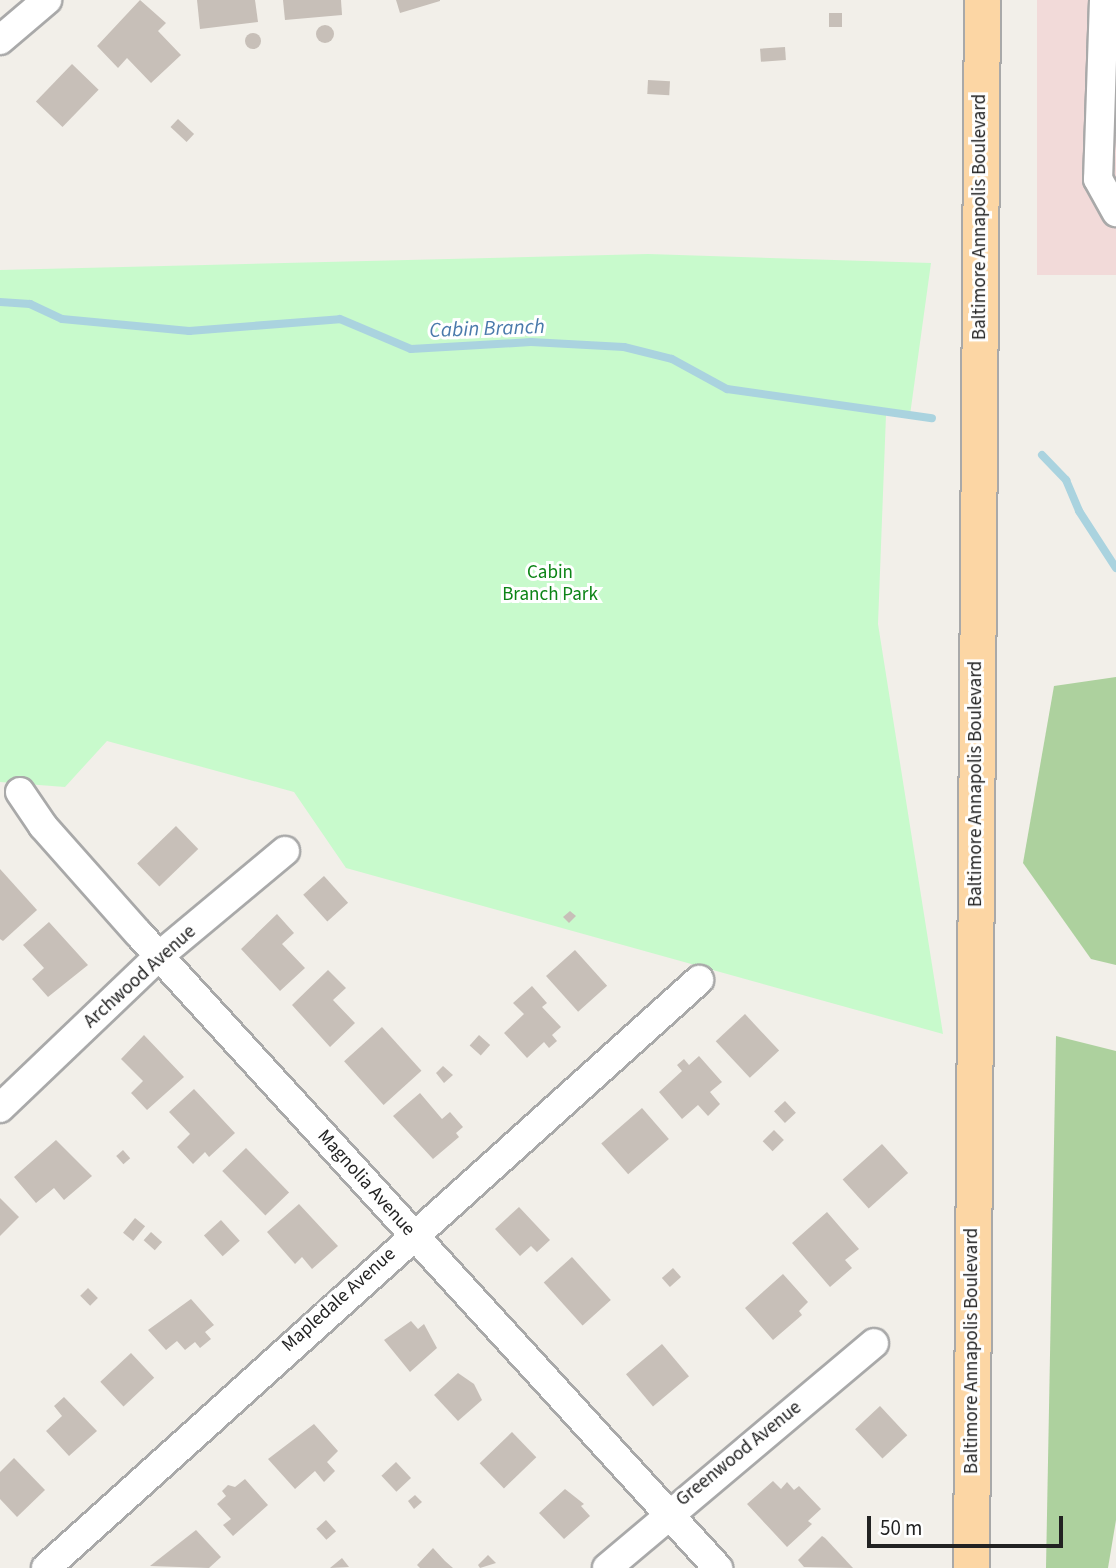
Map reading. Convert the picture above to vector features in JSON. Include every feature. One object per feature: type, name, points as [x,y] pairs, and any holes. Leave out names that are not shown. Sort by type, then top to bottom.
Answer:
[{"type":"main road","name":"Baltimore Annapolis Boulevard","points":[[971,1568],[982,0]]},
{"type":"street","points":[[0,40],[47,0]]},
{"type":"street","points":[[1104,0],[1098,179],[1116,212]]},
{"type":"street","name":"Magnolia Avenue","points":[[20,792],[43,826],[159,956],[718,1568]]},
{"type":"street","name":"Archwood Avenue","points":[[0,1108],[159,956],[285,851]]},
{"type":"street","name":"Mapledale Avenue","points":[[46,1568],[412,1234],[699,980]]},
{"type":"street","name":"Greenwood Avenue","points":[[607,1568],[667,1513],[874,1343]]},
{"type":"shaded area","points":[[1037,0],[1116,0],[1116,275],[1037,275]]},
{"type":"green space","name":"Cabin Branch Park","points":[[648,254],[931,263],[910,415],[886,415],[878,624],[943,1034],[346,868],[294,792],[107,741],[65,787],[0,782],[0,270]]},
{"type":"green space","points":[[1116,677],[1116,965],[1091,959],[1023,863],[1054,686]]},
{"type":"green space","points":[[1056,1036],[1116,1051],[1116,1520],[1108,1568],[1046,1568]]},
{"type":"building","points":[[140,0],[166,23],[158,31],[181,55],[151,83],[127,58],[118,68],[97,46]]},
{"type":"building","points":[[197,0],[255,0],[258,22],[200,29]]},
{"type":"building","points":[[283,0],[341,0],[342,15],[285,20]]},
{"type":"building","points":[[396,0],[440,0],[440,1],[400,13]]},
{"type":"building","points":[[829,13],[842,13],[842,27],[829,27]]},
{"type":"building","points":[[321,25],[329,25],[334,34],[332,41],[321,43],[316,38],[316,30]]},
{"type":"building","points":[[253,33],[261,41],[253,49],[245,41]]},
{"type":"building","points":[[785,47],[786,60],[761,62],[760,49]]},
{"type":"building","points":[[72,64],[99,90],[62,127],[36,101]]},
{"type":"building","points":[[648,80],[670,81],[669,95],[647,94]]},
{"type":"building","points":[[178,119],[194,134],[187,142],[170,127]]},
{"type":"building","points":[[176,826],[198,849],[159,887],[137,864]]},
{"type":"building","points":[[0,869],[37,910],[3,941],[0,939]]},
{"type":"building","points":[[324,876],[348,903],[327,921],[303,895]]},
{"type":"building","points":[[570,911],[576,916],[569,923],[563,917]]},
{"type":"building","points":[[277,914],[294,933],[282,944],[305,968],[280,991],[241,949]]},
{"type":"building","points":[[49,922],[88,965],[48,997],[32,979],[44,968],[23,945]]},
{"type":"building","points":[[575,950],[607,986],[578,1012],[546,976]]},
{"type":"building","points":[[328,970],[346,988],[333,1000],[355,1023],[330,1047],[292,1005]]},
{"type":"building","points":[[532,986],[547,1003],[542,1007],[561,1027],[552,1035],[557,1041],[549,1048],[544,1042],[527,1058],[504,1033],[524,1014],[513,1003]]},
{"type":"building","points":[[745,1014],[779,1051],[750,1078],[716,1041]]},
{"type":"building","points":[[382,1027],[421,1071],[384,1105],[344,1061]]},
{"type":"building","points":[[144,1035],[184,1077],[147,1110],[131,1093],[143,1081],[121,1059]]},
{"type":"building","points":[[479,1035],[490,1045],[481,1055],[470,1045]]},
{"type":"building","points":[[699,1056],[722,1082],[710,1092],[720,1104],[708,1116],[698,1105],[682,1119],[659,1092],[682,1071],[677,1065],[684,1059],[689,1065]]},
{"type":"building","points":[[443,1066],[453,1075],[444,1083],[436,1073]]},
{"type":"building","points":[[194,1089],[235,1133],[209,1157],[205,1152],[193,1164],[177,1147],[190,1134],[169,1112]]},
{"type":"building","points":[[420,1093],[442,1119],[450,1112],[463,1127],[456,1133],[459,1137],[433,1159],[393,1116]]},
{"type":"building","points":[[785,1101],[796,1113],[785,1123],[774,1111]]},
{"type":"building","points":[[642,1108],[669,1139],[628,1174],[601,1143]]},
{"type":"building","points":[[774,1130],[784,1140],[773,1151],[763,1141]]},
{"type":"building","points":[[56,1140],[92,1176],[64,1200],[54,1188],[36,1203],[14,1177]]},
{"type":"building","points":[[882,1144],[908,1173],[869,1208],[843,1179]]},
{"type":"building","points":[[246,1148],[289,1193],[265,1216],[222,1171]]},
{"type":"building","points":[[123,1150],[130,1158],[123,1164],[116,1156]]},
{"type":"building","points":[[0,1198],[19,1217],[0,1236]]},
{"type":"building","points":[[299,1204],[338,1246],[312,1269],[302,1257],[295,1264],[267,1232]]},
{"type":"building","points":[[519,1207],[550,1240],[537,1252],[531,1246],[520,1256],[495,1229]]},
{"type":"building","points":[[827,1212],[859,1249],[845,1260],[852,1268],[830,1287],[792,1243]]},
{"type":"building","points":[[135,1218],[145,1226],[133,1241],[123,1233]]},
{"type":"building","points":[[221,1220],[240,1241],[223,1256],[204,1235]]},
{"type":"building","points":[[151,1232],[162,1242],[155,1250],[144,1240]]},
{"type":"building","points":[[572,1257],[611,1300],[583,1326],[544,1282]]},
{"type":"building","points":[[673,1268],[681,1277],[670,1287],[662,1278]]},
{"type":"building","points":[[783,1274],[808,1302],[799,1311],[802,1315],[773,1340],[745,1308]]},
{"type":"building","points":[[88,1288],[98,1298],[90,1306],[80,1296]]},
{"type":"building","points":[[191,1299],[214,1325],[205,1332],[211,1339],[200,1348],[195,1342],[185,1350],[177,1341],[166,1350],[148,1330]]},
{"type":"building","points":[[411,1321],[418,1329],[424,1324],[437,1348],[410,1372],[384,1340]]},
{"type":"building","points":[[662,1344],[689,1376],[653,1406],[626,1374]]},
{"type":"building","points":[[131,1353],[154,1378],[123,1407],[100,1382]]},
{"type":"building","points":[[458,1373],[474,1384],[482,1400],[458,1421],[434,1395]]},
{"type":"building","points":[[64,1397],[97,1431],[69,1456],[46,1431],[62,1416],[54,1406]]},
{"type":"building","points":[[880,1406],[907,1435],[882,1458],[855,1429]]},
{"type":"building","points":[[314,1424],[338,1451],[327,1462],[335,1471],[324,1482],[315,1471],[295,1489],[268,1459]]},
{"type":"building","points":[[512,1432],[536,1457],[504,1488],[480,1463]]},
{"type":"building","points":[[14,1458],[45,1490],[17,1517],[0,1499],[0,1472]]},
{"type":"building","points":[[396,1462],[411,1478],[396,1492],[381,1476]]},
{"type":"building","points":[[245,1479],[268,1505],[233,1536],[223,1525],[231,1519],[217,1504],[226,1496],[222,1491],[228,1485],[235,1487]]},
{"type":"building","points":[[773,1481],[781,1489],[787,1482],[794,1490],[799,1486],[821,1509],[808,1521],[812,1524],[787,1547],[747,1504]]},
{"type":"building","points":[[565,1489],[584,1504],[581,1506],[590,1516],[564,1539],[539,1513]]},
{"type":"building","points":[[415,1495],[422,1502],[414,1509],[408,1501]]},
{"type":"building","points":[[326,1520],[336,1531],[326,1540],[316,1529]]},
{"type":"building","points":[[196,1530],[221,1557],[209,1568],[150,1566]]},
{"type":"building","points":[[822,1536],[853,1568],[804,1567],[798,1560]]},
{"type":"building","points":[[433,1548],[453,1568],[420,1568],[417,1565]]},
{"type":"building","points":[[488,1555],[496,1563],[480,1568],[478,1565]]},
{"type":"building","points":[[342,1558],[349,1567],[330,1568]]},
{"type":"waterway","name":"Cabin Branch","points":[[0,302],[30,304],[62,319],[189,331],[340,319],[411,349],[531,342],[624,347],[672,359],[727,389],[932,418]]},
{"type":"waterway","name":"Cabin Branch","points":[[1042,455],[1066,480],[1079,511],[1116,568]]}]
